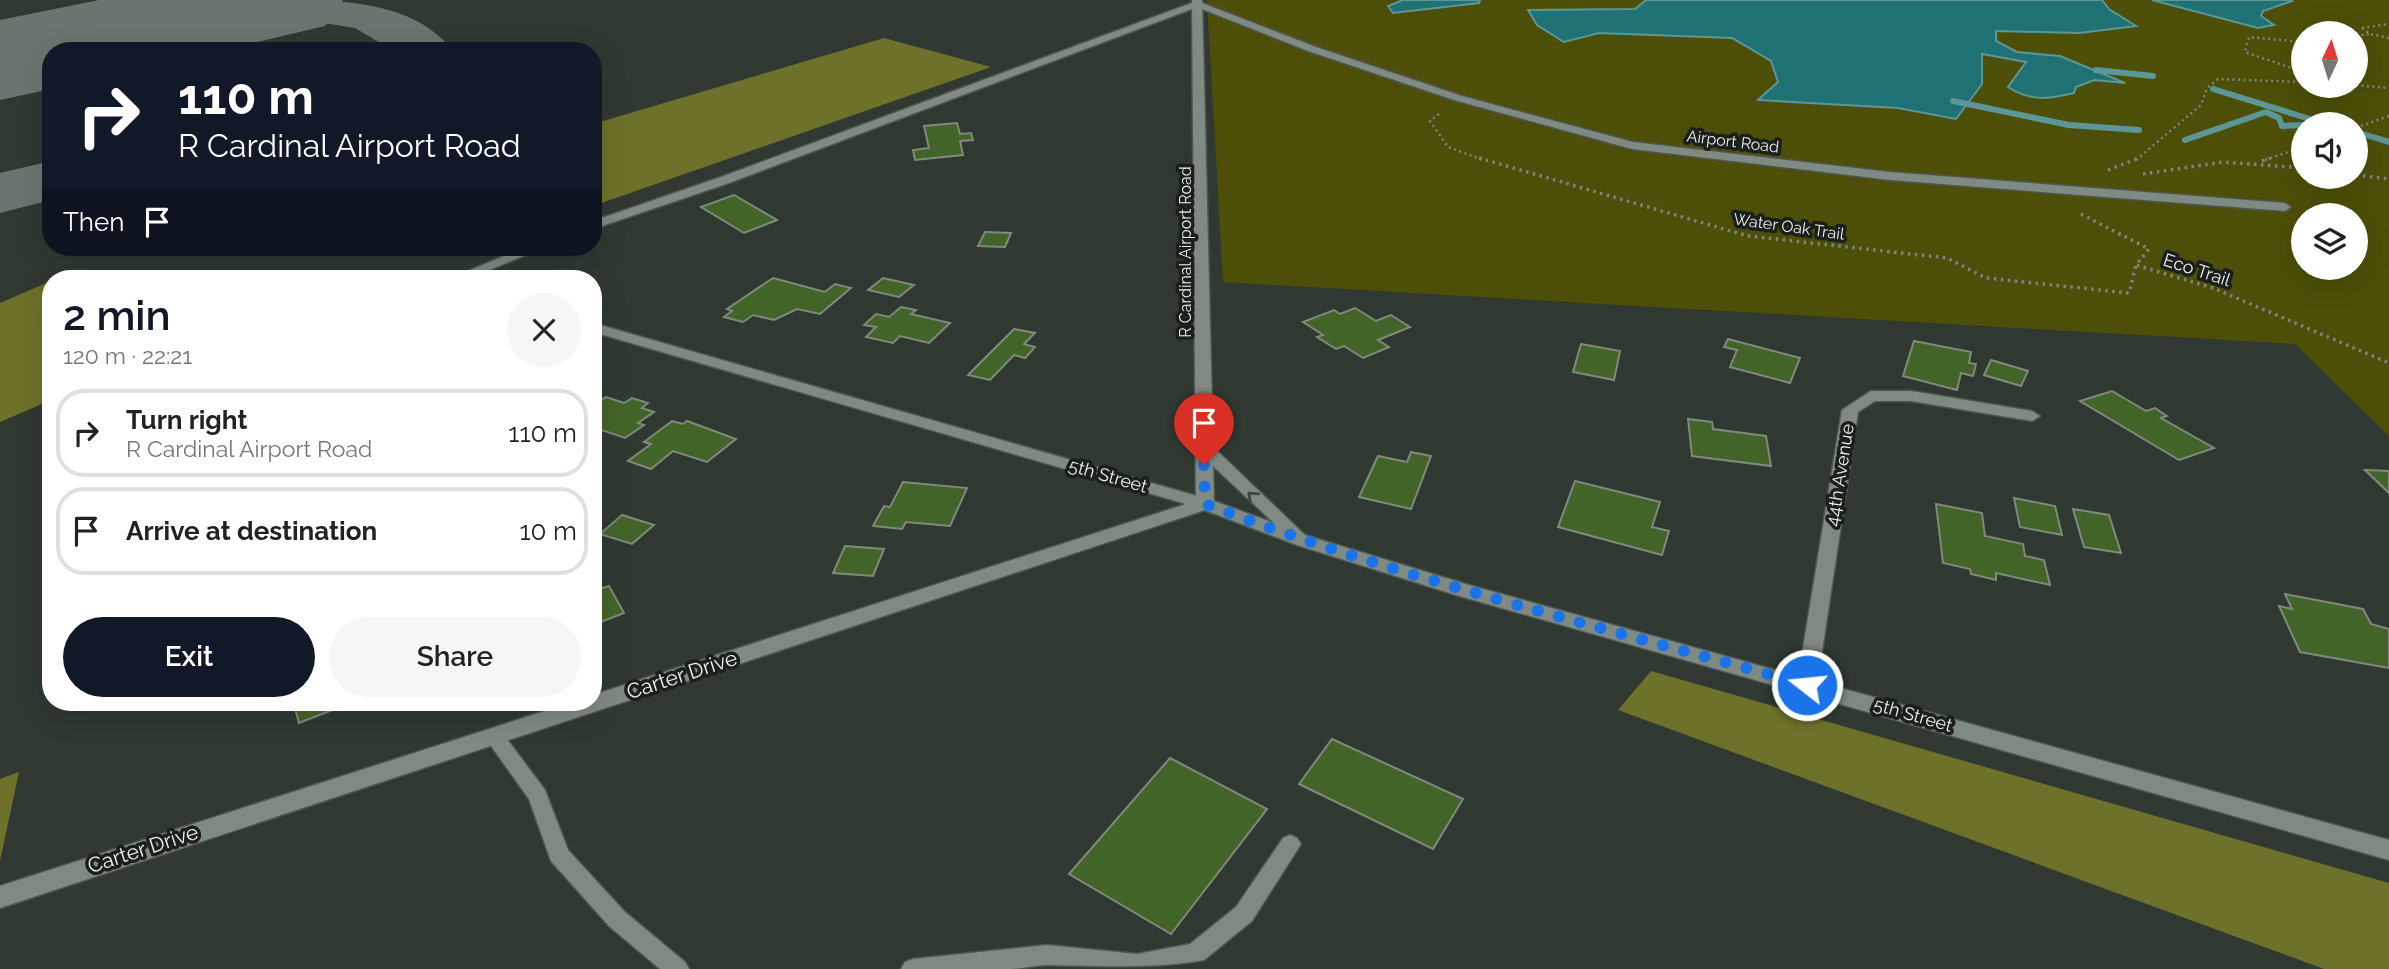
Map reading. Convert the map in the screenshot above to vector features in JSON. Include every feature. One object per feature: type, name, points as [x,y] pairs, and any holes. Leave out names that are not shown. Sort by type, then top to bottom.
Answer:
[{"type":"street","name":"Airport Road","points":[[1197,2],[1312,50],[1458,98],[1632,145],[1890,176],[2285,207]]},
{"type":"street","points":[[602,222],[725,180],[1197,2]]},
{"type":"street","name":"R Cardinal Airport Road","points":[[1197,2],[1205,504]]},
{"type":"street","points":[[479,270],[515,256]]},
{"type":"street","name":"5th Street","points":[[602,330],[1205,504],[1304,541],[1463,590],[2389,850]]},
{"type":"street","name":"44th Avenue","points":[[1807,685],[1850,410],[1871,396],[1911,396],[2032,416]]},
{"type":"street","points":[[1204,449],[1304,541]]},
{"type":"street","name":"Carter Drive","points":[[602,701],[1205,504]]},
{"type":"street","name":"Carter Drive","points":[[0,897],[571,711]]},
{"type":"lane","points":[[494,736],[538,796],[559,855],[617,919],[677,969]]},
{"type":"lane","points":[[914,969],[1047,955],[1137,964],[1196,953],[1244,914],[1290,844]]},
{"type":"path","points":[[2389,24],[2362,28],[2370,34],[2389,38]]},
{"type":"path","points":[[2291,41],[2249,37],[2245,52],[2291,65]]},
{"type":"path","points":[[2143,156],[2201,105],[2207,88],[2218,79],[2291,82]]},
{"type":"path","points":[[2368,86],[2389,88]]},
{"type":"path","name":"Water Oak Trail","points":[[1458,98],[1430,121],[1448,147],[1502,167],[1748,236],[1947,258],[1986,278],[2129,293],[2136,265]]},
{"type":"path","points":[[2368,124],[2389,116]]},
{"type":"path","points":[[2291,151],[2262,161],[2291,166]]},
{"type":"path","points":[[2368,176],[2389,179]]},
{"type":"path","name":"Eco Trail","points":[[2031,187],[2148,249],[2136,265],[2213,288],[2389,363]]},
{"type":"shaded area","points":[[1207,0],[2389,0],[2389,436],[2295,344],[1223,282]]},
{"type":"shaded area","points":[[884,38],[991,67],[602,203],[602,121]]},
{"type":"shaded area","points":[[42,285],[42,404],[0,422],[0,303]]},
{"type":"shaded area","points":[[1651,671],[2389,883],[2389,969],[2324,969],[1618,710]]},
{"type":"shaded area","points":[[19,772],[0,861],[0,779]]},
{"type":"water","points":[[1403,0],[1480,0],[1479,3],[1393,13],[1388,6]]},
{"type":"water","points":[[1646,0],[2102,0],[2109,9],[2136,26],[2079,33],[1996,31],[1996,41],[2017,52],[2060,56],[2125,83],[2094,80],[2076,87],[2074,93],[2048,98],[2032,97],[2008,87],[2026,62],[1982,54],[1982,84],[1956,119],[1898,108],[1758,100],[1778,82],[1771,61],[1732,38],[1599,33],[1564,42],[1537,25],[1528,10],[1635,9]]},
{"type":"water","points":[[2152,0],[2292,1],[2263,11],[2261,16],[2274,25],[2258,28]]},
{"type":"building","points":[[957,123],[960,134],[971,133],[973,140],[960,141],[963,155],[915,160],[913,150],[929,148],[924,126]]},
{"type":"building","points":[[734,195],[777,220],[744,233],[701,207]]},
{"type":"building","points":[[985,232],[1011,233],[1005,247],[978,246]]},
{"type":"building","points":[[773,278],[825,292],[835,284],[851,288],[820,314],[797,309],[774,320],[753,315],[743,322],[724,317],[732,311],[727,309]]},
{"type":"building","points":[[883,278],[914,285],[899,297],[868,290]]},
{"type":"building","points":[[901,307],[916,310],[911,314],[950,323],[929,343],[900,336],[893,343],[866,337],[876,327],[864,325],[876,314],[889,317]]},
{"type":"building","points":[[1355,308],[1376,321],[1391,315],[1410,327],[1378,340],[1389,347],[1363,358],[1344,346],[1336,349],[1317,337],[1323,335],[1303,322],[1334,310],[1340,314]]},
{"type":"building","points":[[1014,329],[1035,333],[1024,344],[1035,347],[1025,358],[1014,355],[990,380],[968,375]]},
{"type":"building","points":[[1728,339],[1800,358],[1790,383],[1730,367],[1737,350],[1724,347]]},
{"type":"building","points":[[1914,341],[1971,352],[1969,363],[1976,364],[1973,376],[1961,373],[1957,390],[1903,376]]},
{"type":"building","points":[[1581,344],[1620,351],[1614,380],[1573,372]]},
{"type":"building","points":[[1991,360],[2028,371],[2021,386],[1984,375]]},
{"type":"building","points":[[2112,391],[2146,411],[2155,408],[2167,416],[2161,418],[2214,448],[2179,460],[2080,401]]},
{"type":"building","points":[[606,397],[624,403],[632,398],[648,403],[642,408],[654,412],[638,423],[644,425],[625,438],[602,430],[602,399]]},
{"type":"building","points":[[1688,419],[1712,422],[1713,429],[1766,436],[1771,466],[1692,456]]},
{"type":"building","points":[[672,421],[683,424],[687,421],[736,439],[707,462],[673,451],[651,469],[628,461],[651,444],[644,442]]},
{"type":"building","points":[[1411,452],[1431,456],[1411,509],[1359,497],[1378,456],[1407,462]]},
{"type":"building","points":[[2365,470],[2389,471],[2389,493]]},
{"type":"building","points":[[1575,481],[1660,502],[1652,527],[1669,531],[1662,555],[1558,527]]},
{"type":"building","points":[[903,482],[967,488],[950,526],[906,522],[902,529],[873,526],[884,506],[890,507]]},
{"type":"building","points":[[2014,498],[2055,506],[2062,535],[2020,527]]},
{"type":"building","points":[[1936,504],[1982,513],[1985,536],[2023,544],[2025,556],[2044,560],[2050,585],[1996,573],[1996,580],[1971,574],[1970,569],[1943,563]]},
{"type":"building","points":[[2073,509],[2109,515],[2121,553],[2084,547]]},
{"type":"building","points":[[622,515],[654,525],[632,544],[602,535]]},
{"type":"building","points":[[845,546],[884,549],[873,576],[833,573]]},
{"type":"building","points":[[609,586],[624,613],[602,622],[602,588]]},
{"type":"building","points":[[2285,594],[2363,609],[2371,624],[2389,629],[2389,668],[2300,652],[2279,606],[2292,609]]},
{"type":"building","points":[[296,711],[330,711],[299,723]]},
{"type":"building","points":[[1332,739],[1463,799],[1433,849],[1299,784]]},
{"type":"building","points":[[1170,758],[1267,809],[1171,934],[1069,874]]},
{"type":"waterway","points":[[2096,70],[2153,76]]},
{"type":"waterway","points":[[2213,89],[2291,113]]},
{"type":"waterway","points":[[1953,101],[2069,125],[2139,130]]},
{"type":"waterway","points":[[2185,140],[2266,112],[2279,118],[2282,126],[2291,126]]},
{"type":"waterway","points":[[2368,136],[2389,142]]},
{"type":"taxiway","points":[[133,32],[222,0]]},
{"type":"taxiway","points":[[221,13],[308,8],[352,12],[392,26],[415,42]]},
{"type":"taxiway","points":[[0,193],[42,182]]},
{"type":"runway","points":[[85,42],[282,0]]},
{"type":"runway","points":[[0,60],[42,51]]},
{"type":"route","points":[[1204,465],[1205,504],[1304,541],[1463,590],[1807,685]]}]
